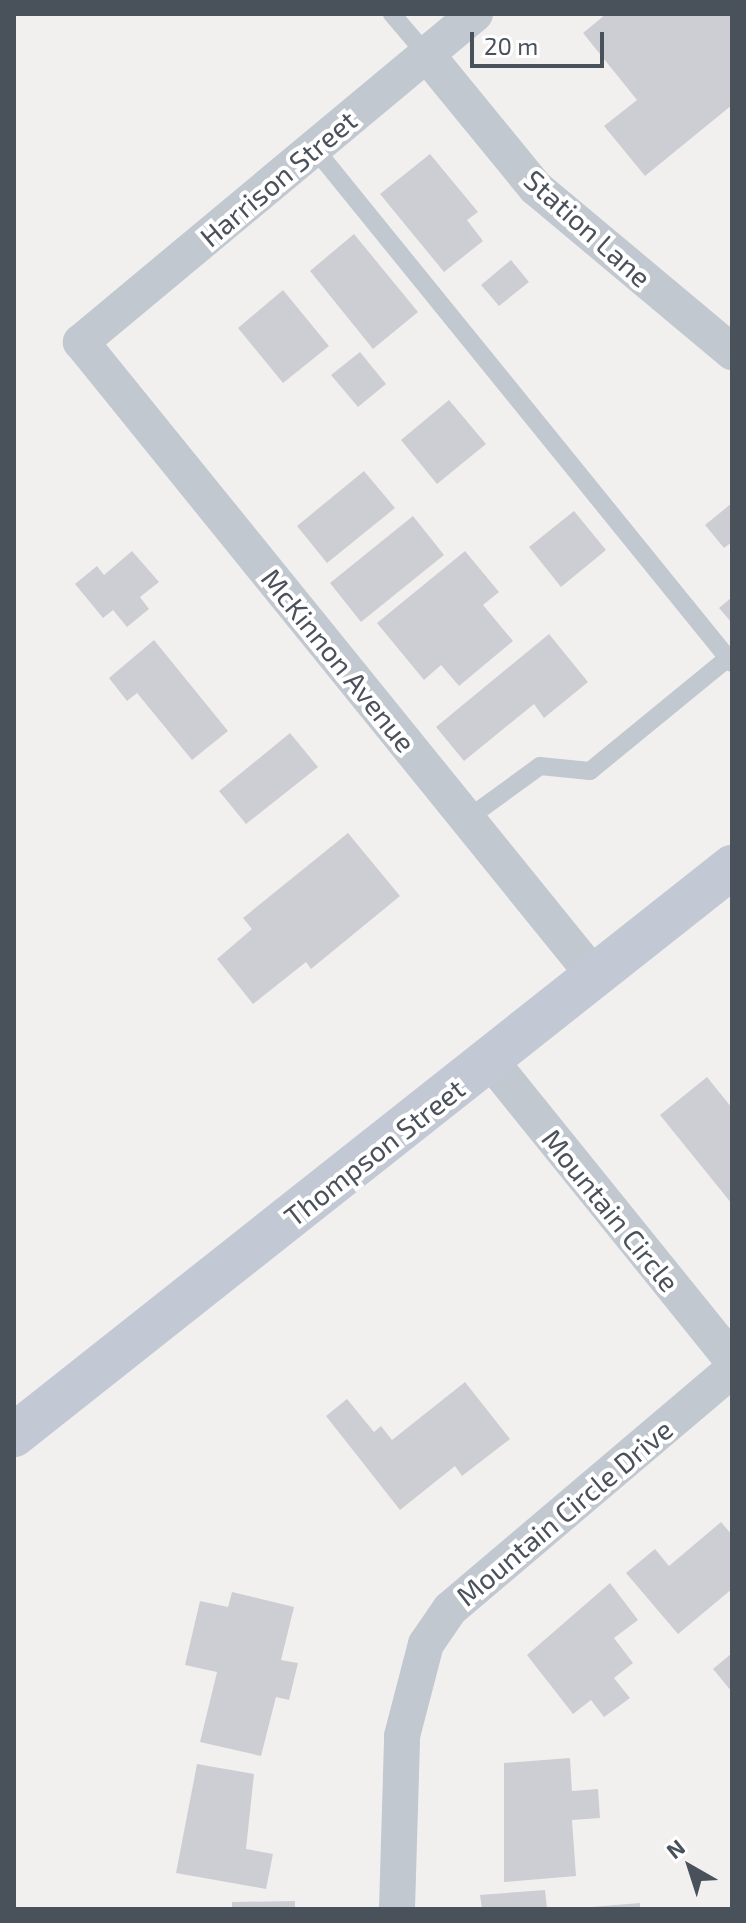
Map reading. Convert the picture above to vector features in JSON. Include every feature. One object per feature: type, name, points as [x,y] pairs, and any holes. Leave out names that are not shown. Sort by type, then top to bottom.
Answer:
[{"type":"street","name":"Harrison Street","points":[[81,342],[475,14]]},
{"type":"street","name":"Station Lane","points":[[427,55],[536,188],[732,352]]},
{"type":"street","name":"McKinnon Avenue","points":[[81,342],[596,978]]},
{"type":"street","name":"Thompson Street","points":[[14,1435],[596,978],[732,867]]},
{"type":"street","name":"Mountain Circle","points":[[490,1060],[732,1360]]},
{"type":"street","name":"Mountain Circle Drive","points":[[397,1909],[402,1736],[426,1644],[450,1609],[732,1370]]},
{"type":"lane","points":[[392,14],[427,55]]},
{"type":"lane","points":[[315,149],[730,660],[590,771],[540,766],[467,819]]},
{"type":"building","points":[[606,14],[732,14],[732,105],[645,176],[604,126],[637,100],[583,33]]},
{"type":"building","points":[[430,154],[478,212],[467,220],[483,241],[444,272],[380,194]]},
{"type":"building","points":[[354,234],[418,312],[373,349],[310,271]]},
{"type":"building","points":[[511,260],[529,282],[499,306],[481,285]]},
{"type":"building","points":[[283,290],[329,346],[283,383],[238,328]]},
{"type":"building","points":[[360,352],[386,384],[358,407],[331,375]]},
{"type":"building","points":[[449,400],[486,444],[437,484],[401,440]]},
{"type":"building","points":[[364,471],[395,508],[327,563],[297,526]]},
{"type":"building","points":[[732,503],[732,542],[724,548],[705,525]]},
{"type":"building","points":[[574,511],[606,550],[561,587],[529,547]]},
{"type":"building","points":[[413,516],[444,555],[361,622],[330,583]]},
{"type":"building","points":[[132,551],[159,582],[140,597],[149,609],[127,627],[113,610],[103,618],[75,584],[97,566],[104,575]]},
{"type":"building","points":[[465,551],[499,592],[483,605],[513,641],[459,686],[441,665],[424,680],[377,623]]},
{"type":"building","points":[[732,597],[732,623],[719,608]]},
{"type":"building","points":[[549,634],[588,682],[544,718],[534,704],[464,761],[436,727]]},
{"type":"building","points":[[154,640],[228,731],[192,760],[137,693],[127,701],[109,678]]},
{"type":"building","points":[[290,733],[318,767],[246,824],[219,791]]},
{"type":"building","points":[[348,833],[400,896],[311,969],[306,962],[253,1004],[217,959],[252,929],[243,918]]},
{"type":"building","points":[[707,1077],[732,1108],[732,1204],[660,1115]]},
{"type":"building","points":[[465,1382],[510,1439],[462,1476],[455,1466],[400,1510],[326,1416],[347,1399],[374,1432],[381,1426],[392,1440]]},
{"type":"building","points":[[721,1522],[732,1535],[732,1589],[678,1634],[626,1573],[655,1549],[669,1566]]},
{"type":"building","points":[[610,1583],[638,1620],[614,1638],[633,1663],[614,1678],[630,1698],[604,1717],[591,1700],[573,1714],[527,1655]]},
{"type":"building","points":[[232,1592],[294,1607],[281,1660],[298,1663],[289,1700],[276,1697],[261,1756],[200,1742],[217,1672],[185,1665],[200,1601],[228,1607]]},
{"type":"building","points":[[732,1653],[732,1692],[713,1669]]},
{"type":"building","points":[[570,1758],[572,1791],[598,1789],[600,1818],[572,1820],[576,1876],[504,1882],[504,1763]]},
{"type":"building","points":[[197,1764],[254,1774],[246,1849],[273,1854],[266,1889],[176,1873]]},
{"type":"building","points":[[545,1890],[547,1909],[482,1909],[480,1895]]},
{"type":"building","points":[[295,1901],[295,1909],[232,1909],[232,1902]]},
{"type":"building","points":[[640,1903],[640,1909],[591,1909],[591,1907]]}]
